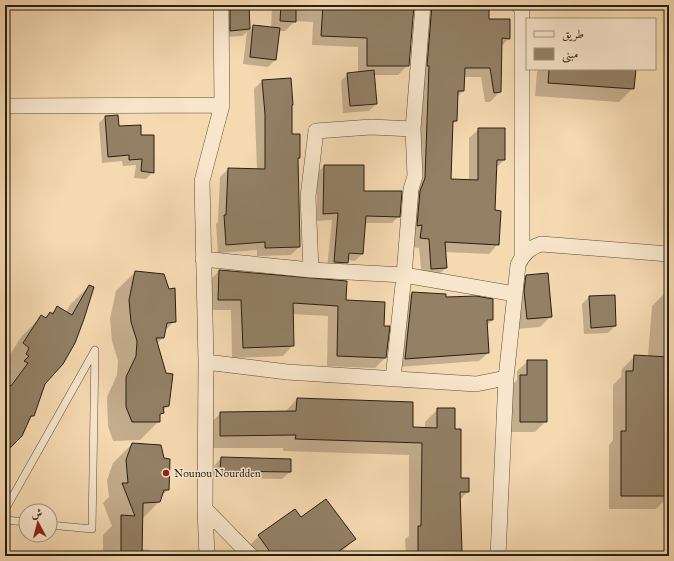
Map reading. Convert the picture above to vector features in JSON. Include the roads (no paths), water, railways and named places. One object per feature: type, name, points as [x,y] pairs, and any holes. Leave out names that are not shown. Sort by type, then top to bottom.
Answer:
[{"type":"street","points":[[207,556],[205,509],[206,362],[202,259],[202,181],[222,105],[221,5]]},
{"type":"street","points":[[393,378],[411,189],[415,176],[413,129],[423,5]]},
{"type":"street","points":[[519,5],[522,10],[522,257]]},
{"type":"street","points":[[5,106],[222,105]]},
{"type":"street","points":[[311,270],[308,197],[316,131],[371,127],[413,129]]},
{"type":"street","points":[[498,556],[506,378],[518,265],[522,257],[533,247],[541,244],[669,254]]},
{"type":"street","points":[[202,259],[311,270],[404,275],[515,294]]},
{"type":"street","points":[[206,362],[287,372],[476,384],[506,378]]},
{"type":"street","points":[[205,509],[251,556]]},
{"type":"lane","points":[[5,510],[95,350],[92,529],[58,526]]},
{"type":"lane","points":[[5,520],[18,521]]},
{"type":"place","name":"Nounou Nourdden","points":[[166,473]]}]
